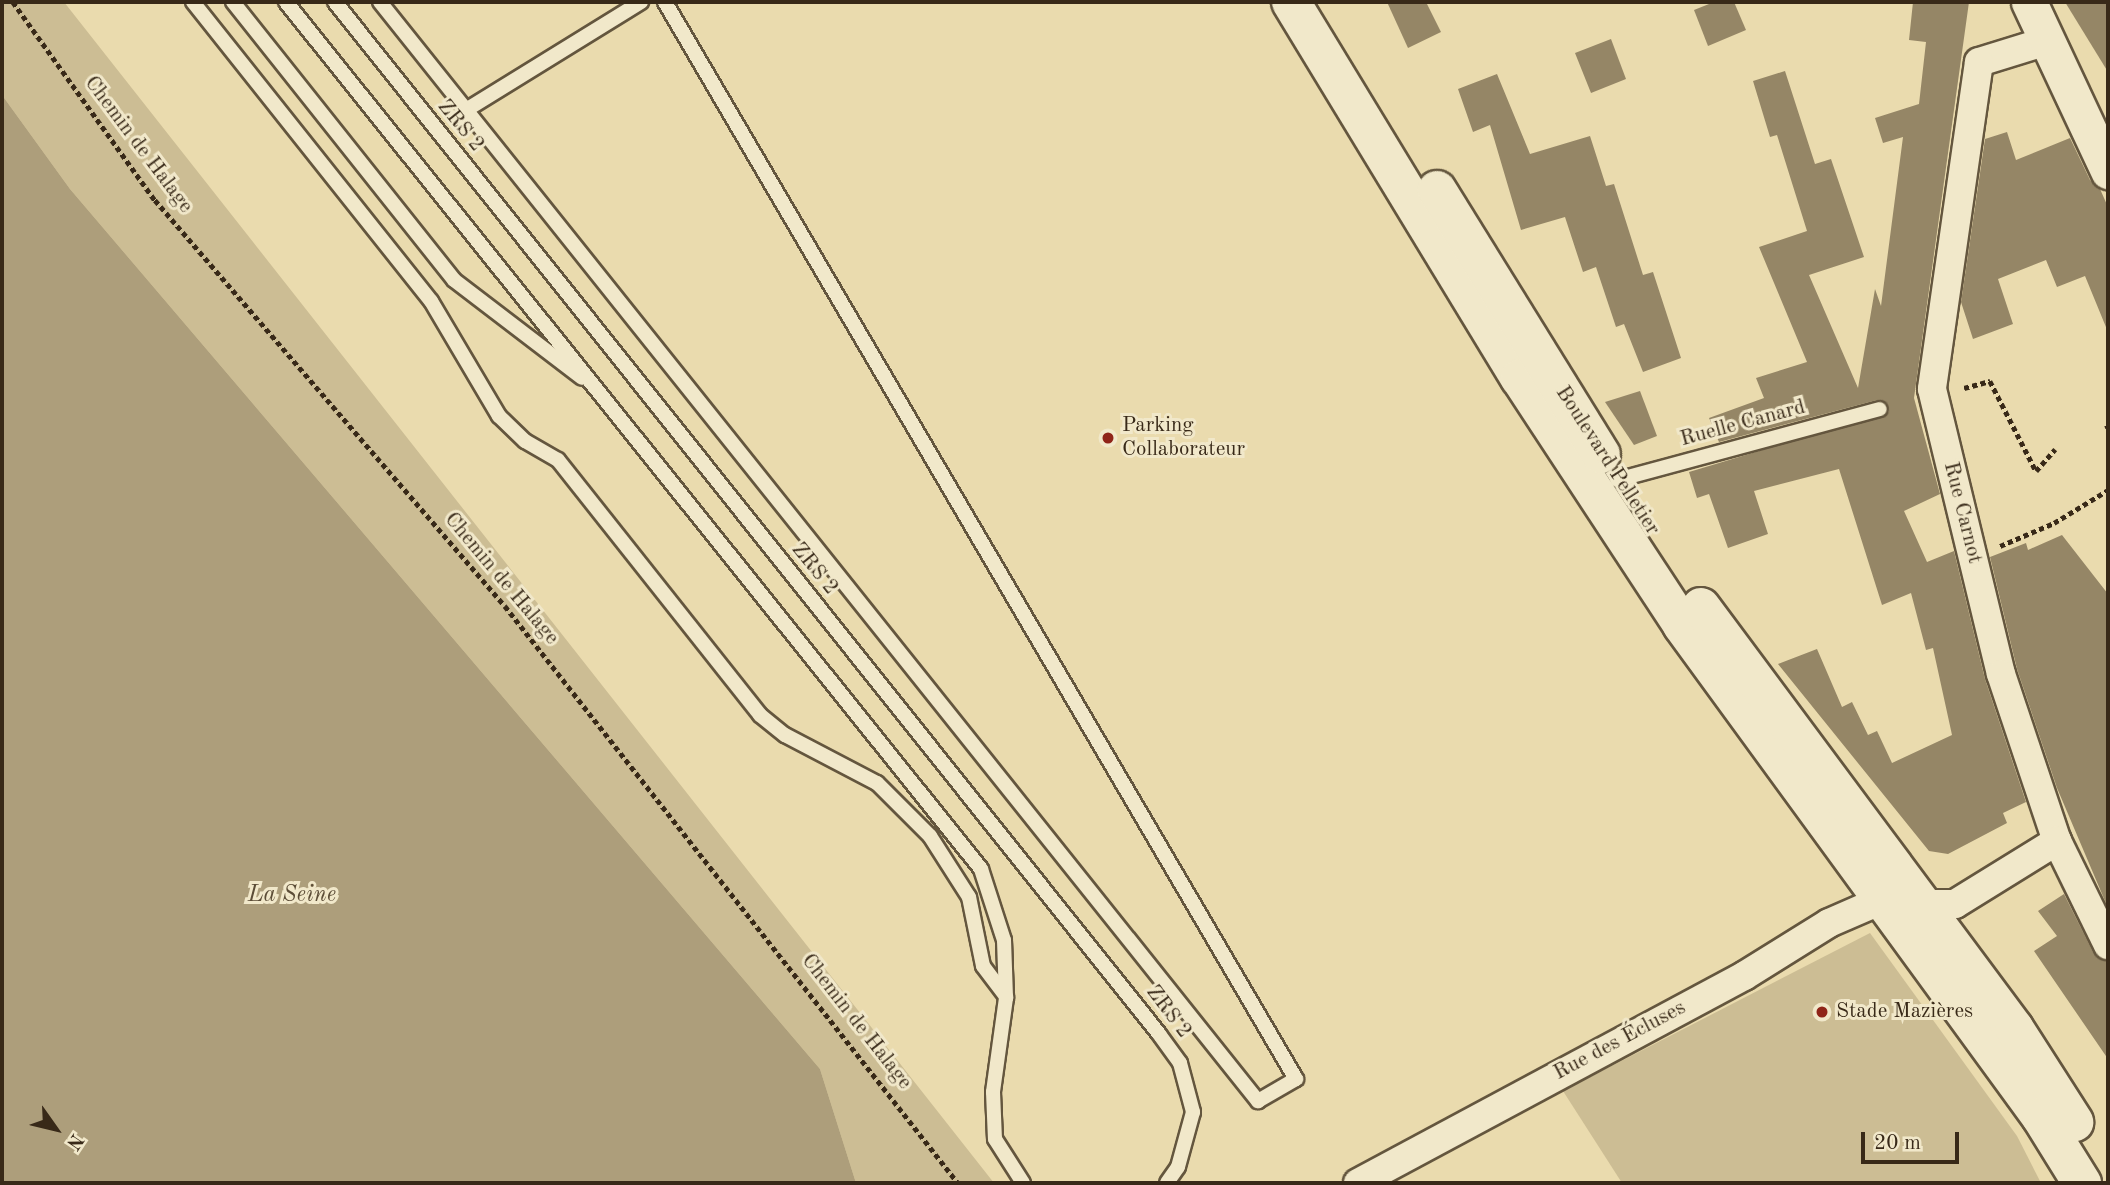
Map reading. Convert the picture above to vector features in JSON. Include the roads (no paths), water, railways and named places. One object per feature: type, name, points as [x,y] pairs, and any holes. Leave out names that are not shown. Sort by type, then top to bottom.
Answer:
[{"type":"main road","name":"Boulevard Pelletier","points":[[1291,2],[1520,378],[1682,625],[1900,902],[2014,1028],[2108,1177]]},
{"type":"main road","name":"Boulevard Pelletier","points":[[1320,2],[1617,480],[1900,902],[2082,1183]]},
{"type":"street","points":[[2029,2],[2108,172]]},
{"type":"street","name":"Rue Carnot","points":[[2047,41],[1979,62],[1932,389],[2001,674],[2057,841],[2108,945]]},
{"type":"street","name":"Rue des Écluses","points":[[1358,1183],[1744,976],[1829,923],[1900,902],[1955,904],[2057,841]]},
{"type":"lane","points":[[193,2],[431,301],[499,416],[525,441],[558,460],[760,715],[785,736],[877,783],[930,836],[969,897],[983,966],[1006,998]]},
{"type":"lane","points":[[233,2],[454,281],[596,388]]},
{"type":"lane","points":[[286,2],[981,869],[1004,940],[1006,998],[993,1091],[995,1139],[1023,1183]]},
{"type":"lane","name":"ZRS 2","points":[[334,2],[1180,1063],[1193,1112],[1178,1167],[1167,1183]]},
{"type":"lane","points":[[380,2],[1258,1101],[1296,1079],[665,2]]},
{"type":"lane","points":[[466,110],[641,2]]},
{"type":"lane","name":"Ruelle Canard","points":[[1617,480],[1880,409]]},
{"type":"water","name":"La Seine","points":[[2,95],[70,189],[820,1069],[856,1183],[2,1183]]},
{"type":"place","name":"Parking Collaborateur","points":[[1108,438]]},
{"type":"place","name":"Stade Mazières","points":[[1822,1012]]}]
